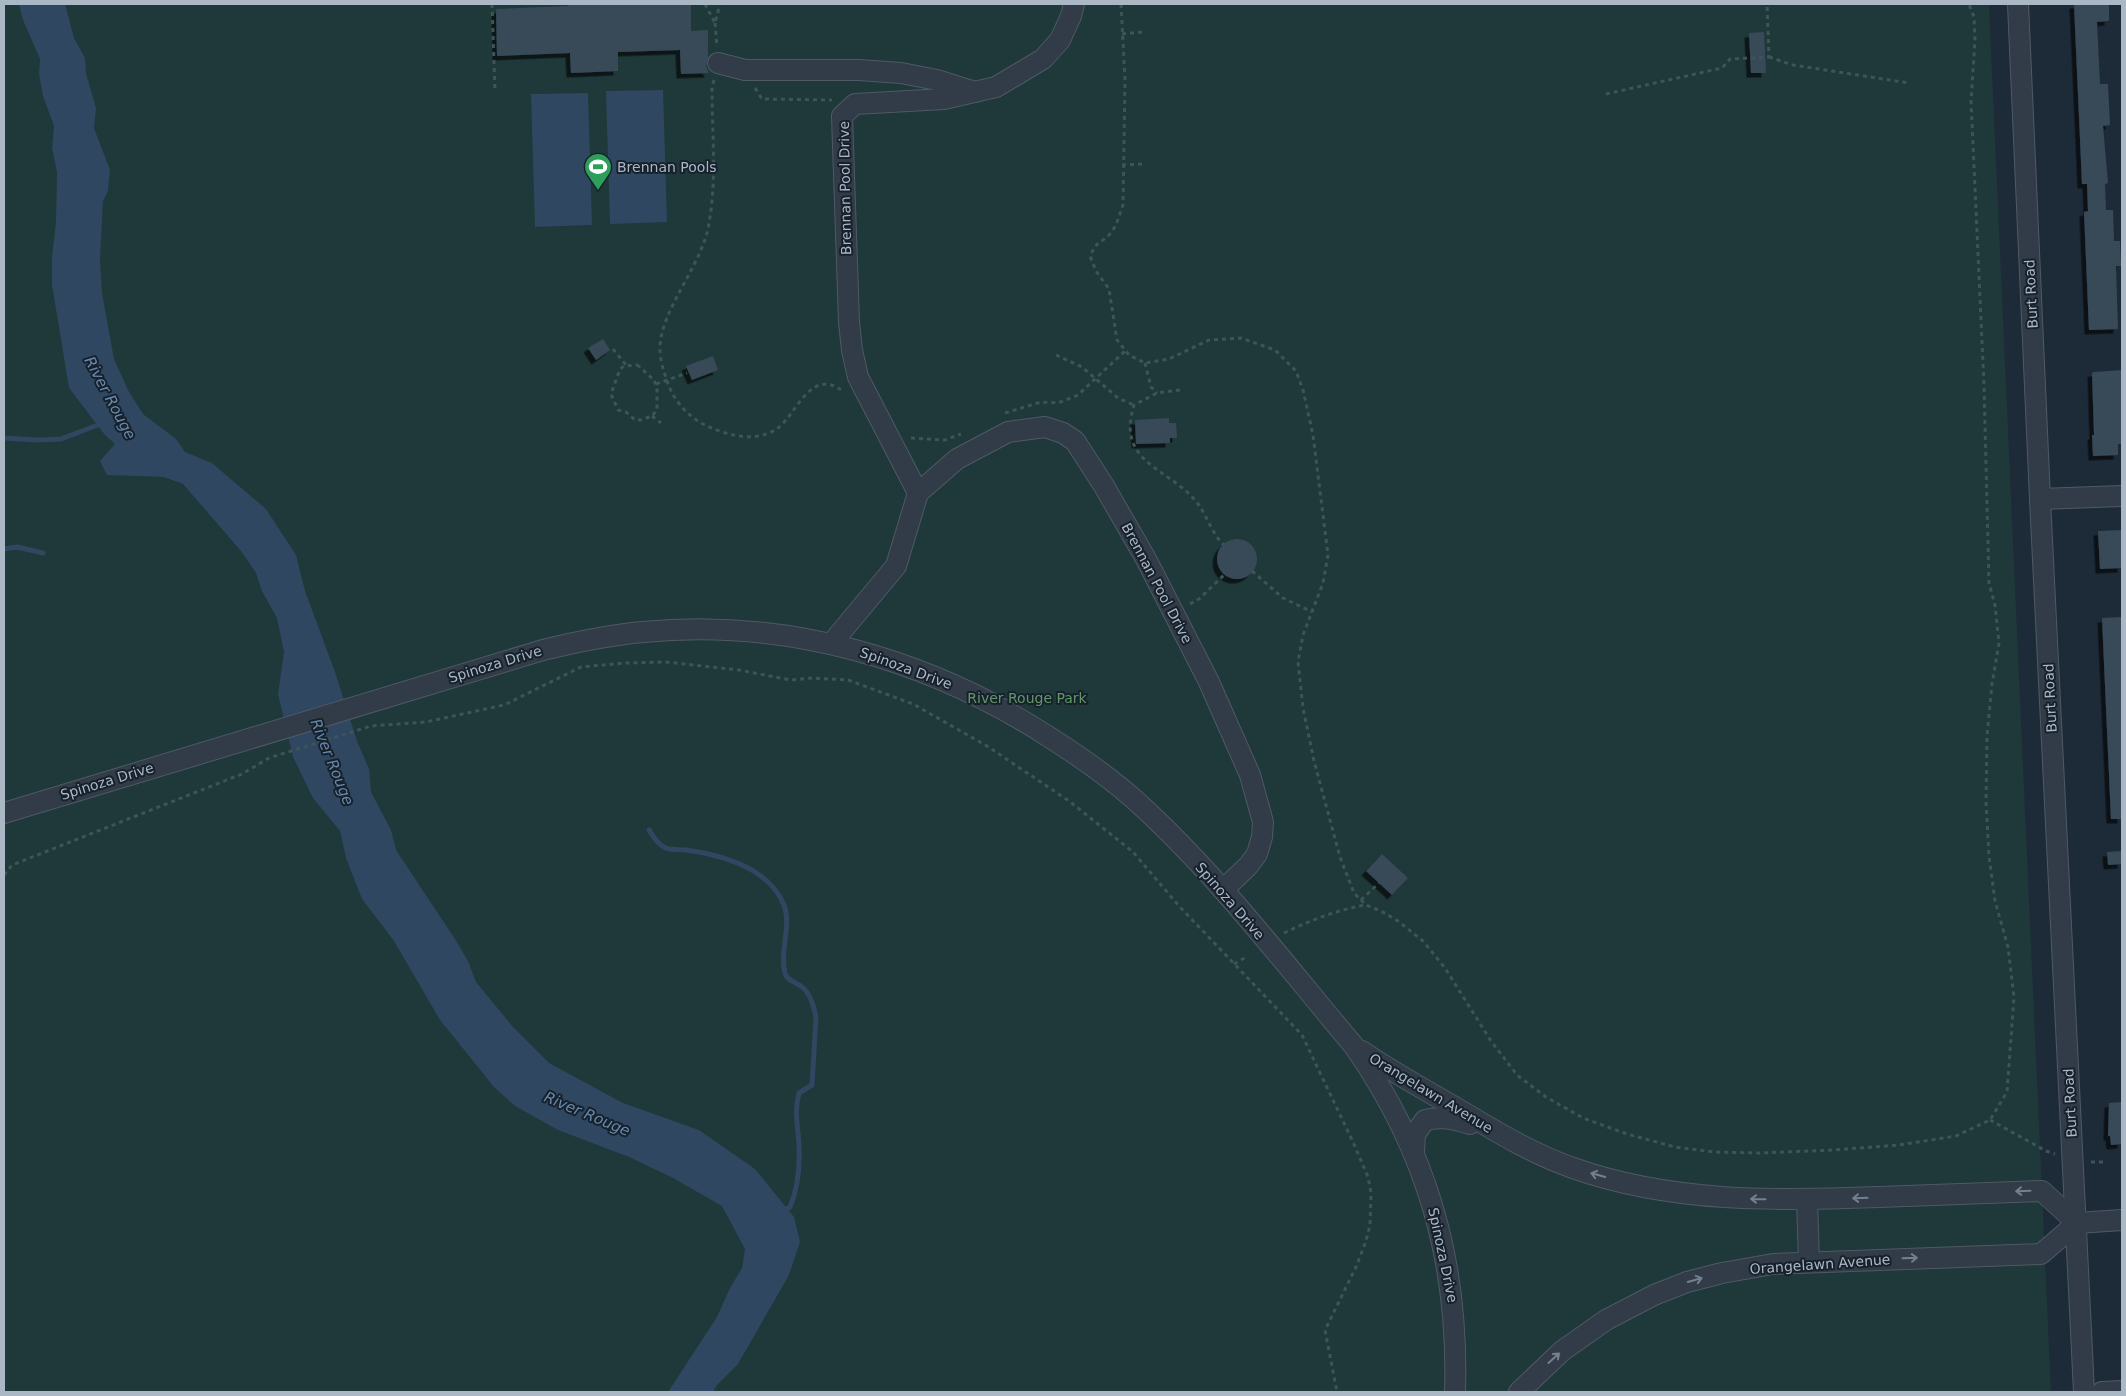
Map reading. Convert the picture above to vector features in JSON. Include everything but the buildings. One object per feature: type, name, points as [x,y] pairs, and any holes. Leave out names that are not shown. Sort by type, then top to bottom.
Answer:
[{"type":"street","name":"Brennan Pool Drive","points":[[1074,4],[1071,16],[1060,40],[1043,59],[996,87],[944,99],[856,104],[842,116],[849,322],[852,350],[858,377],[918,493],[957,459],[1008,432],[1045,427],[1064,433],[1074,441],[1104,486],[1146,559],[1209,682],[1250,775],[1263,822],[1262,837],[1257,854],[1248,866],[1223,890]]},
{"type":"street","name":"Burt Road","points":[[2018,4],[2040,499],[2084,1392]]},
{"type":"street","points":[[718,63],[745,70],[859,70],[901,73],[937,80],[975,92]]},
{"type":"street","points":[[831,644],[896,566],[918,493]]},
{"type":"street","points":[[2040,499],[2122,496]]},
{"type":"street","name":"Spinoza Drive","points":[[4,813],[543,650],[588,640],[644,632],[701,630],[769,634],[831,644],[889,659],[942,679],[1024,721],[1100,771],[1134,800],[1223,890],[1354,1046],[1380,1087],[1414,1153],[1438,1221],[1454,1306],[1455,1392]]},
{"type":"street","name":"Orangelawn Avenue","points":[[1354,1046],[1401,1078],[1509,1140]]},
{"type":"street","name":"Orangelawn Avenue","points":[[1414,1153],[1415,1134],[1425,1120],[1436,1117],[1450,1118],[1509,1140],[1572,1168],[1640,1186],[1708,1196],[1807,1200],[2042,1190],[2077,1222],[2041,1254],[1773,1264],[1722,1272],[1687,1282],[1621,1311],[1583,1335],[1562,1351],[1519,1390]]},
{"type":"street","points":[[1807,1200],[1809,1262]]},
{"type":"street","points":[[2077,1222],[2122,1220]]},
{"type":"street","points":[[1456,1360],[1461,1384],[1468,1392]]},
{"type":"street","points":[[2102,1392],[2122,1391]]},
{"type":"path","points":[[492,4],[495,91]]},
{"type":"path","points":[[705,4],[715,23]]},
{"type":"path","points":[[720,4],[715,23],[718,63],[712,87],[712,200],[709,225],[699,255],[662,332],[660,349],[667,380],[680,406],[696,420],[717,431],[740,436],[759,436],[778,428],[802,397],[815,386],[827,385],[842,390],[849,397]]},
{"type":"path","points":[[1120,4],[1125,79],[1122,205],[1117,223],[1109,235],[1096,243],[1090,256],[1096,271],[1109,289],[1117,340],[1130,355],[1145,363],[1169,359],[1209,340],[1241,338],[1274,350],[1296,371],[1303,390],[1313,435],[1328,555],[1323,584],[1303,635],[1298,662],[1303,708],[1314,761],[1340,857],[1354,893],[1366,905],[1398,921],[1423,941],[1445,968],[1491,1041],[1518,1075],[1546,1096],[1583,1118],[1627,1134],[1675,1147],[1714,1152],[1760,1153],[1899,1145],[1956,1136],[1990,1120],[2007,1092],[2014,997],[2008,947],[1996,901],[1992,874],[1986,802],[1987,736],[1992,684],[1999,643],[1995,605],[1989,583],[1984,384],[1972,101],[1975,40],[1974,17],[1969,4]]},
{"type":"path","points":[[1767,4],[1769,57]]},
{"type":"path","points":[[1122,34],[1142,32]]},
{"type":"path","points":[[1606,94],[1722,68],[1730,59],[1769,57],[1792,65],[1909,83]]},
{"type":"path","points":[[745,70],[762,99],[831,99],[850,109]]},
{"type":"path","points":[[1122,165],[1142,164]]},
{"type":"path","points":[[614,349],[626,365]]},
{"type":"path","points":[[1002,414],[1041,402],[1065,401],[1078,395],[1126,350]]},
{"type":"path","points":[[1056,356],[1082,366],[1118,398],[1134,404],[1157,394],[1180,390]]},
{"type":"path","points":[[1145,363],[1149,381],[1157,394]]},
{"type":"path","points":[[637,364],[643,368],[646,374],[654,379],[656,384],[657,410],[652,416],[641,420],[634,420],[626,412],[618,410],[612,400],[611,392],[617,375],[620,369],[626,365],[637,364]]},
{"type":"path","points":[[656,384],[686,373]]},
{"type":"path","points":[[1134,404],[1132,412],[1132,443],[1136,450],[1162,474],[1194,498],[1205,512],[1216,537],[1224,545]]},
{"type":"path","points":[[652,416],[661,423]]},
{"type":"path","points":[[883,428],[914,439],[945,440],[967,432]]},
{"type":"path","points":[[1252,571],[1283,598],[1312,612]]},
{"type":"path","points":[[1174,613],[1199,600],[1225,574]]},
{"type":"path","points":[[4,875],[12,865],[242,774],[269,758],[370,726],[426,722],[504,705],[581,667],[625,662],[666,662],[739,670],[791,680],[812,678],[848,680],[913,704],[987,746],[1069,801],[1133,852],[1179,906],[1302,1035],[1329,1089],[1368,1177],[1371,1193],[1371,1209],[1366,1241],[1356,1267],[1325,1330],[1337,1392]]},
{"type":"path","points":[[1361,900],[1378,883]]},
{"type":"path","points":[[1281,935],[1304,923],[1342,909],[1366,905]]},
{"type":"path","points":[[1234,964],[1246,957]]},
{"type":"path","points":[[1990,1120],[2046,1151],[2073,1159],[2103,1162]]},
{"type":"green space","name":"River Rouge Park","points":[[4,4],[1989,4],[2051,1392],[4,1392]]},
{"type":"water","name":"River Rouge","points":[[19,4],[65,4],[74,38],[85,58],[86,73],[96,108],[94,128],[110,170],[108,191],[103,201],[100,259],[102,293],[114,359],[128,390],[143,414],[176,439],[185,452],[212,463],[266,509],[296,555],[305,591],[335,672],[357,741],[369,769],[371,792],[391,830],[396,850],[455,939],[468,961],[476,982],[513,1027],[549,1063],[623,1103],[699,1130],[755,1169],[794,1217],[800,1242],[789,1275],[738,1364],[717,1385],[713,1392],[668,1392],[717,1317],[730,1288],[742,1268],[745,1249],[722,1206],[673,1178],[629,1157],[558,1130],[515,1106],[494,1087],[440,1020],[394,941],[362,899],[346,858],[340,831],[313,798],[293,757],[278,694],[284,652],[277,618],[262,591],[256,573],[241,551],[183,484],[164,477],[107,475],[100,461],[115,444],[105,435],[69,388],[52,285],[57,172],[52,148],[54,126],[43,96],[39,74],[40,59],[23,20]]},
{"type":"water","points":[[663,90],[667,222],[610,224],[606,91]]},
{"type":"water","points":[[588,93],[592,225],[535,227],[531,94]]},
{"type":"waterway","points":[[4,438],[61,439],[103,423]]},
{"type":"waterway","points":[[4,549],[17,547],[43,553]]},
{"type":"waterway","points":[[649,830],[657,842],[666,848],[700,852],[729,860],[756,873],[777,892],[784,905],[787,921],[783,956],[785,973],[788,978],[802,987],[807,993],[816,1017],[812,1085],[799,1093],[797,1106],[799,1153],[797,1185],[790,1207],[783,1211]]},
{"type":"place","name":"Brennan Pools","points":[[598,191]]}]
